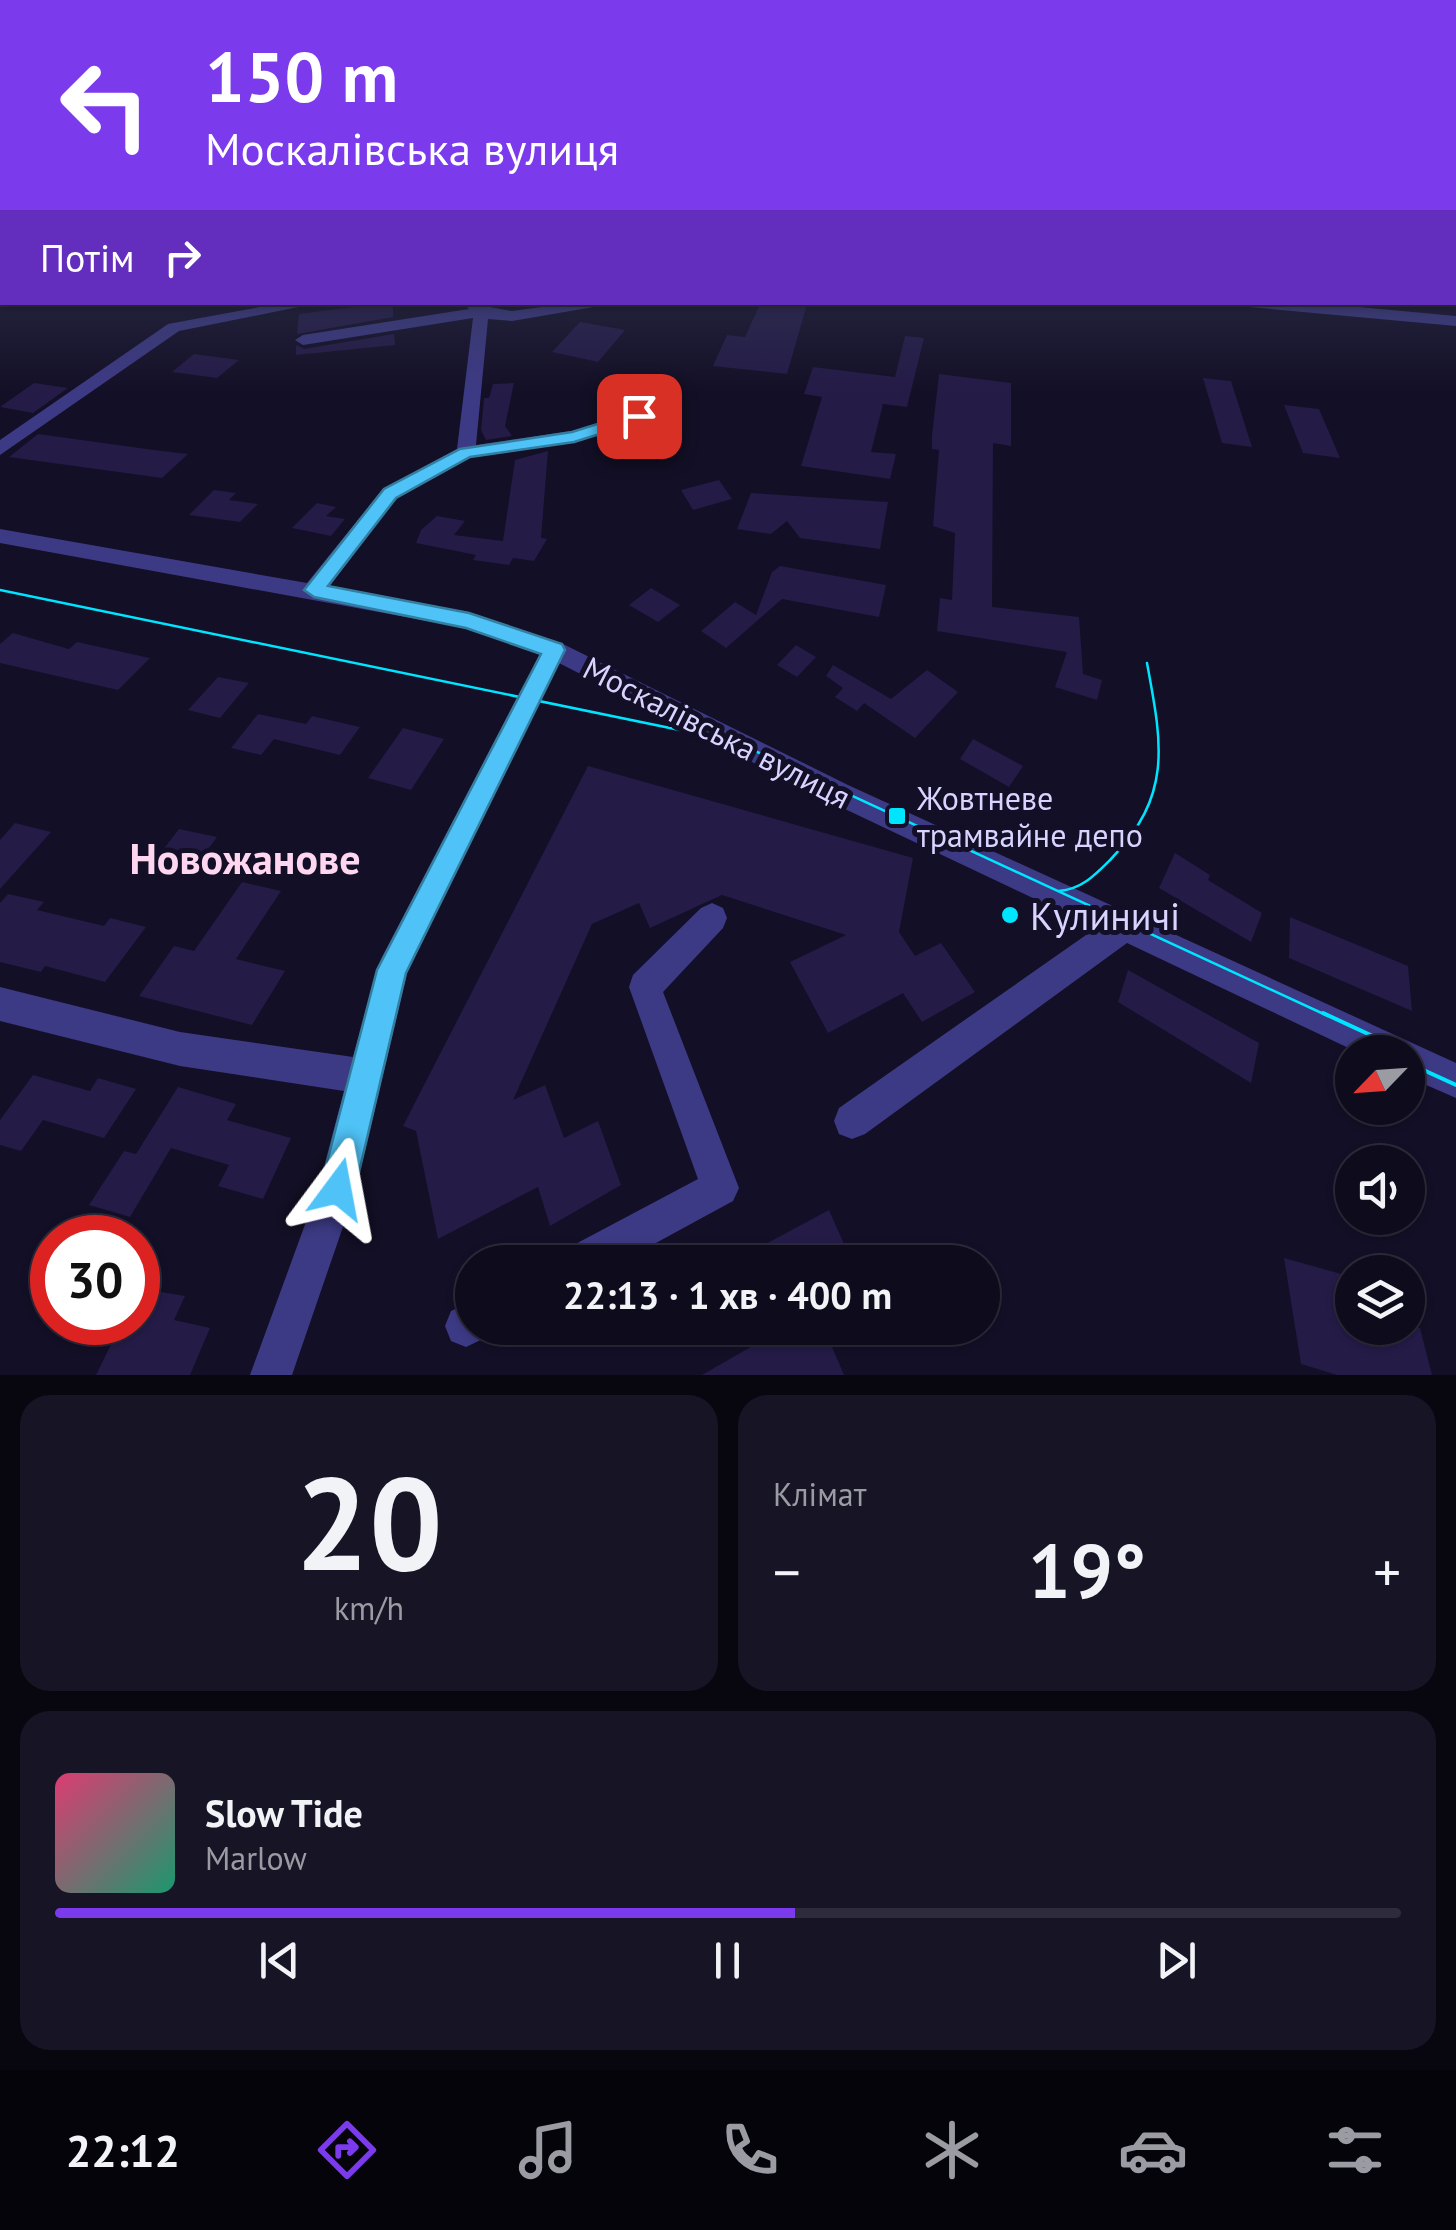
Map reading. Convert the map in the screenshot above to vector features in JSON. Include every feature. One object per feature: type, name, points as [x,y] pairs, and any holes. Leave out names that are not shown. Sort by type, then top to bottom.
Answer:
[{"type":"street","points":[[0,449],[58,412],[158,336],[194,321],[297,305]]},
{"type":"street","points":[[303,340],[477,313],[512,316],[594,305]]},
{"type":"street","points":[[1282,305],[1456,321]]},
{"type":"street","points":[[466,452],[477,313]]},
{"type":"street","points":[[314,590],[390,494],[466,452],[574,436],[665,410]]},
{"type":"street","name":"Москалівська вулиця","points":[[0,536],[469,620],[554,650],[838,793],[1358,1035]]},
{"type":"street","points":[[272,1375],[338,1189],[392,970],[554,650]]},
{"type":"street","points":[[614,1245],[720,1188],[645,987],[712,918]]},
{"type":"street","points":[[852,1120],[1122,930]]},
{"type":"street","points":[[0,1004],[88,1032],[264,1065],[363,1076]]},
{"type":"street","points":[[1425,1067],[1456,1081]]},
{"type":"building","points":[[393,305],[393,317],[297,334],[299,314]]},
{"type":"building","points":[[760,305],[807,305],[787,374],[713,366],[727,335],[745,337]]},
{"type":"building","points":[[580,322],[625,330],[598,362],[552,352]]},
{"type":"building","points":[[394,334],[395,345],[296,355],[296,345],[304,349]]},
{"type":"building","points":[[905,336],[924,338],[907,407],[883,404],[871,452],[896,454],[890,479],[801,466],[822,397],[804,394],[813,367],[895,377]]},
{"type":"building","points":[[194,354],[239,360],[217,378],[172,372]]},
{"type":"building","points":[[939,374],[1011,383],[1011,446],[993,443],[992,607],[1079,617],[1083,674],[1102,680],[1097,700],[1055,687],[1067,652],[937,631],[940,598],[952,600],[955,533],[933,526],[939,450],[932,449],[932,435]]},
{"type":"building","points":[[1203,378],[1231,381],[1252,447],[1222,443]]},
{"type":"building","points":[[34,383],[68,388],[33,413],[0,407]]},
{"type":"building","points":[[514,383],[505,426],[512,436],[486,440],[481,430],[484,398],[489,398],[493,384]]},
{"type":"building","points":[[1284,405],[1319,409],[1340,458],[1303,453]]},
{"type":"building","points":[[38,434],[188,454],[162,478],[9,457]]},
{"type":"building","points":[[548,451],[541,538],[547,539],[534,561],[513,558],[509,565],[473,560],[476,555],[416,543],[421,530],[437,516],[465,521],[454,535],[503,541],[515,460]]},
{"type":"building","points":[[719,480],[732,499],[693,510],[681,490]]},
{"type":"building","points":[[214,490],[236,493],[229,500],[258,504],[240,522],[189,515]]},
{"type":"building","points":[[751,493],[888,502],[880,549],[800,538],[787,521],[771,534],[737,529]]},
{"type":"building","points":[[317,503],[336,507],[326,516],[345,519],[331,536],[292,528]]},
{"type":"building","points":[[780,566],[886,585],[879,617],[782,599],[726,648],[701,631],[735,602],[756,615],[772,572]]},
{"type":"building","points":[[651,588],[680,605],[658,622],[629,605]]},
{"type":"building","points":[[13,633],[69,649],[77,642],[150,658],[118,690],[0,663],[0,644]]},
{"type":"building","points":[[796,645],[816,657],[797,677],[777,665]]},
{"type":"building","points":[[833,665],[891,699],[927,670],[958,692],[915,738],[864,703],[857,711],[835,697],[843,688],[826,676]]},
{"type":"building","points":[[218,677],[249,683],[220,718],[188,710]]},
{"type":"building","points":[[258,714],[306,724],[312,716],[360,727],[340,755],[274,739],[261,755],[231,748]]},
{"type":"building","points":[[403,728],[444,739],[411,790],[368,778]]},
{"type":"building","points":[[973,739],[1023,766],[1009,787],[960,759]]},
{"type":"building","points":[[588,766],[913,858],[899,932],[915,956],[941,943],[975,992],[922,1022],[903,993],[828,1033],[790,962],[846,935],[722,895],[650,928],[639,903],[592,924],[513,1100],[545,1085],[564,1138],[598,1121],[621,1185],[550,1226],[538,1187],[438,1239],[416,1131],[403,1126]]},
{"type":"building","points":[[15,823],[51,832],[0,889],[0,840]]},
{"type":"building","points":[[179,829],[217,837],[188,877],[149,868]]},
{"type":"building","points":[[1175,853],[1210,875],[1208,880],[1262,913],[1251,942],[1159,888]]},
{"type":"building","points":[[242,882],[281,891],[236,959],[285,971],[252,1025],[139,996],[174,946],[194,951]]},
{"type":"building","points":[[8,894],[44,902],[37,910],[104,926],[110,918],[146,927],[105,982],[45,966],[41,972],[0,962],[0,903]]},
{"type":"building","points":[[1290,917],[1408,966],[1412,1011],[1289,958]]},
{"type":"building","points":[[1128,970],[1259,1043],[1251,1083],[1118,1002]]},
{"type":"building","points":[[33,1075],[90,1091],[98,1078],[136,1089],[104,1138],[43,1120],[21,1151],[0,1145],[0,1120]]},
{"type":"building","points":[[178,1087],[236,1104],[227,1120],[291,1138],[263,1199],[218,1186],[229,1165],[171,1148],[131,1215],[89,1205],[124,1151],[136,1154]]},
{"type":"building","points":[[829,1210],[844,1245],[764,1245]]},
{"type":"building","points":[[1284,1258],[1335,1272],[1335,1345],[1424,1345],[1432,1375],[1337,1375],[1301,1364]]},
{"type":"building","points":[[160,1292],[185,1296],[174,1320],[210,1328],[190,1375],[96,1375],[111,1345],[160,1345]]},
{"type":"building","points":[[754,1345],[831,1345],[844,1375],[702,1375]]},
{"type":"tram line","points":[[0,590],[704,735],[751,749],[1328,1016]]},
{"type":"tram line","points":[[1059,891],[1081,884],[1111,859],[1131,836],[1154,790],[1159,744],[1147,663]]},
{"type":"tram line","points":[[1323,1013],[1370,1035]]},
{"type":"tram line","points":[[1425,1071],[1456,1085]]},
{"type":"place","name":"Жовтневе трамвайне депо","points":[[897,816]]},
{"type":"place","name":"Кулиничі","points":[[1010,915]]},
{"type":"district","name":"Новожанове","points":[[245,858]]},
{"type":"route","points":[[338,1189],[392,970],[554,650],[469,620],[314,590],[390,494],[466,452],[574,436],[639,416]]}]
